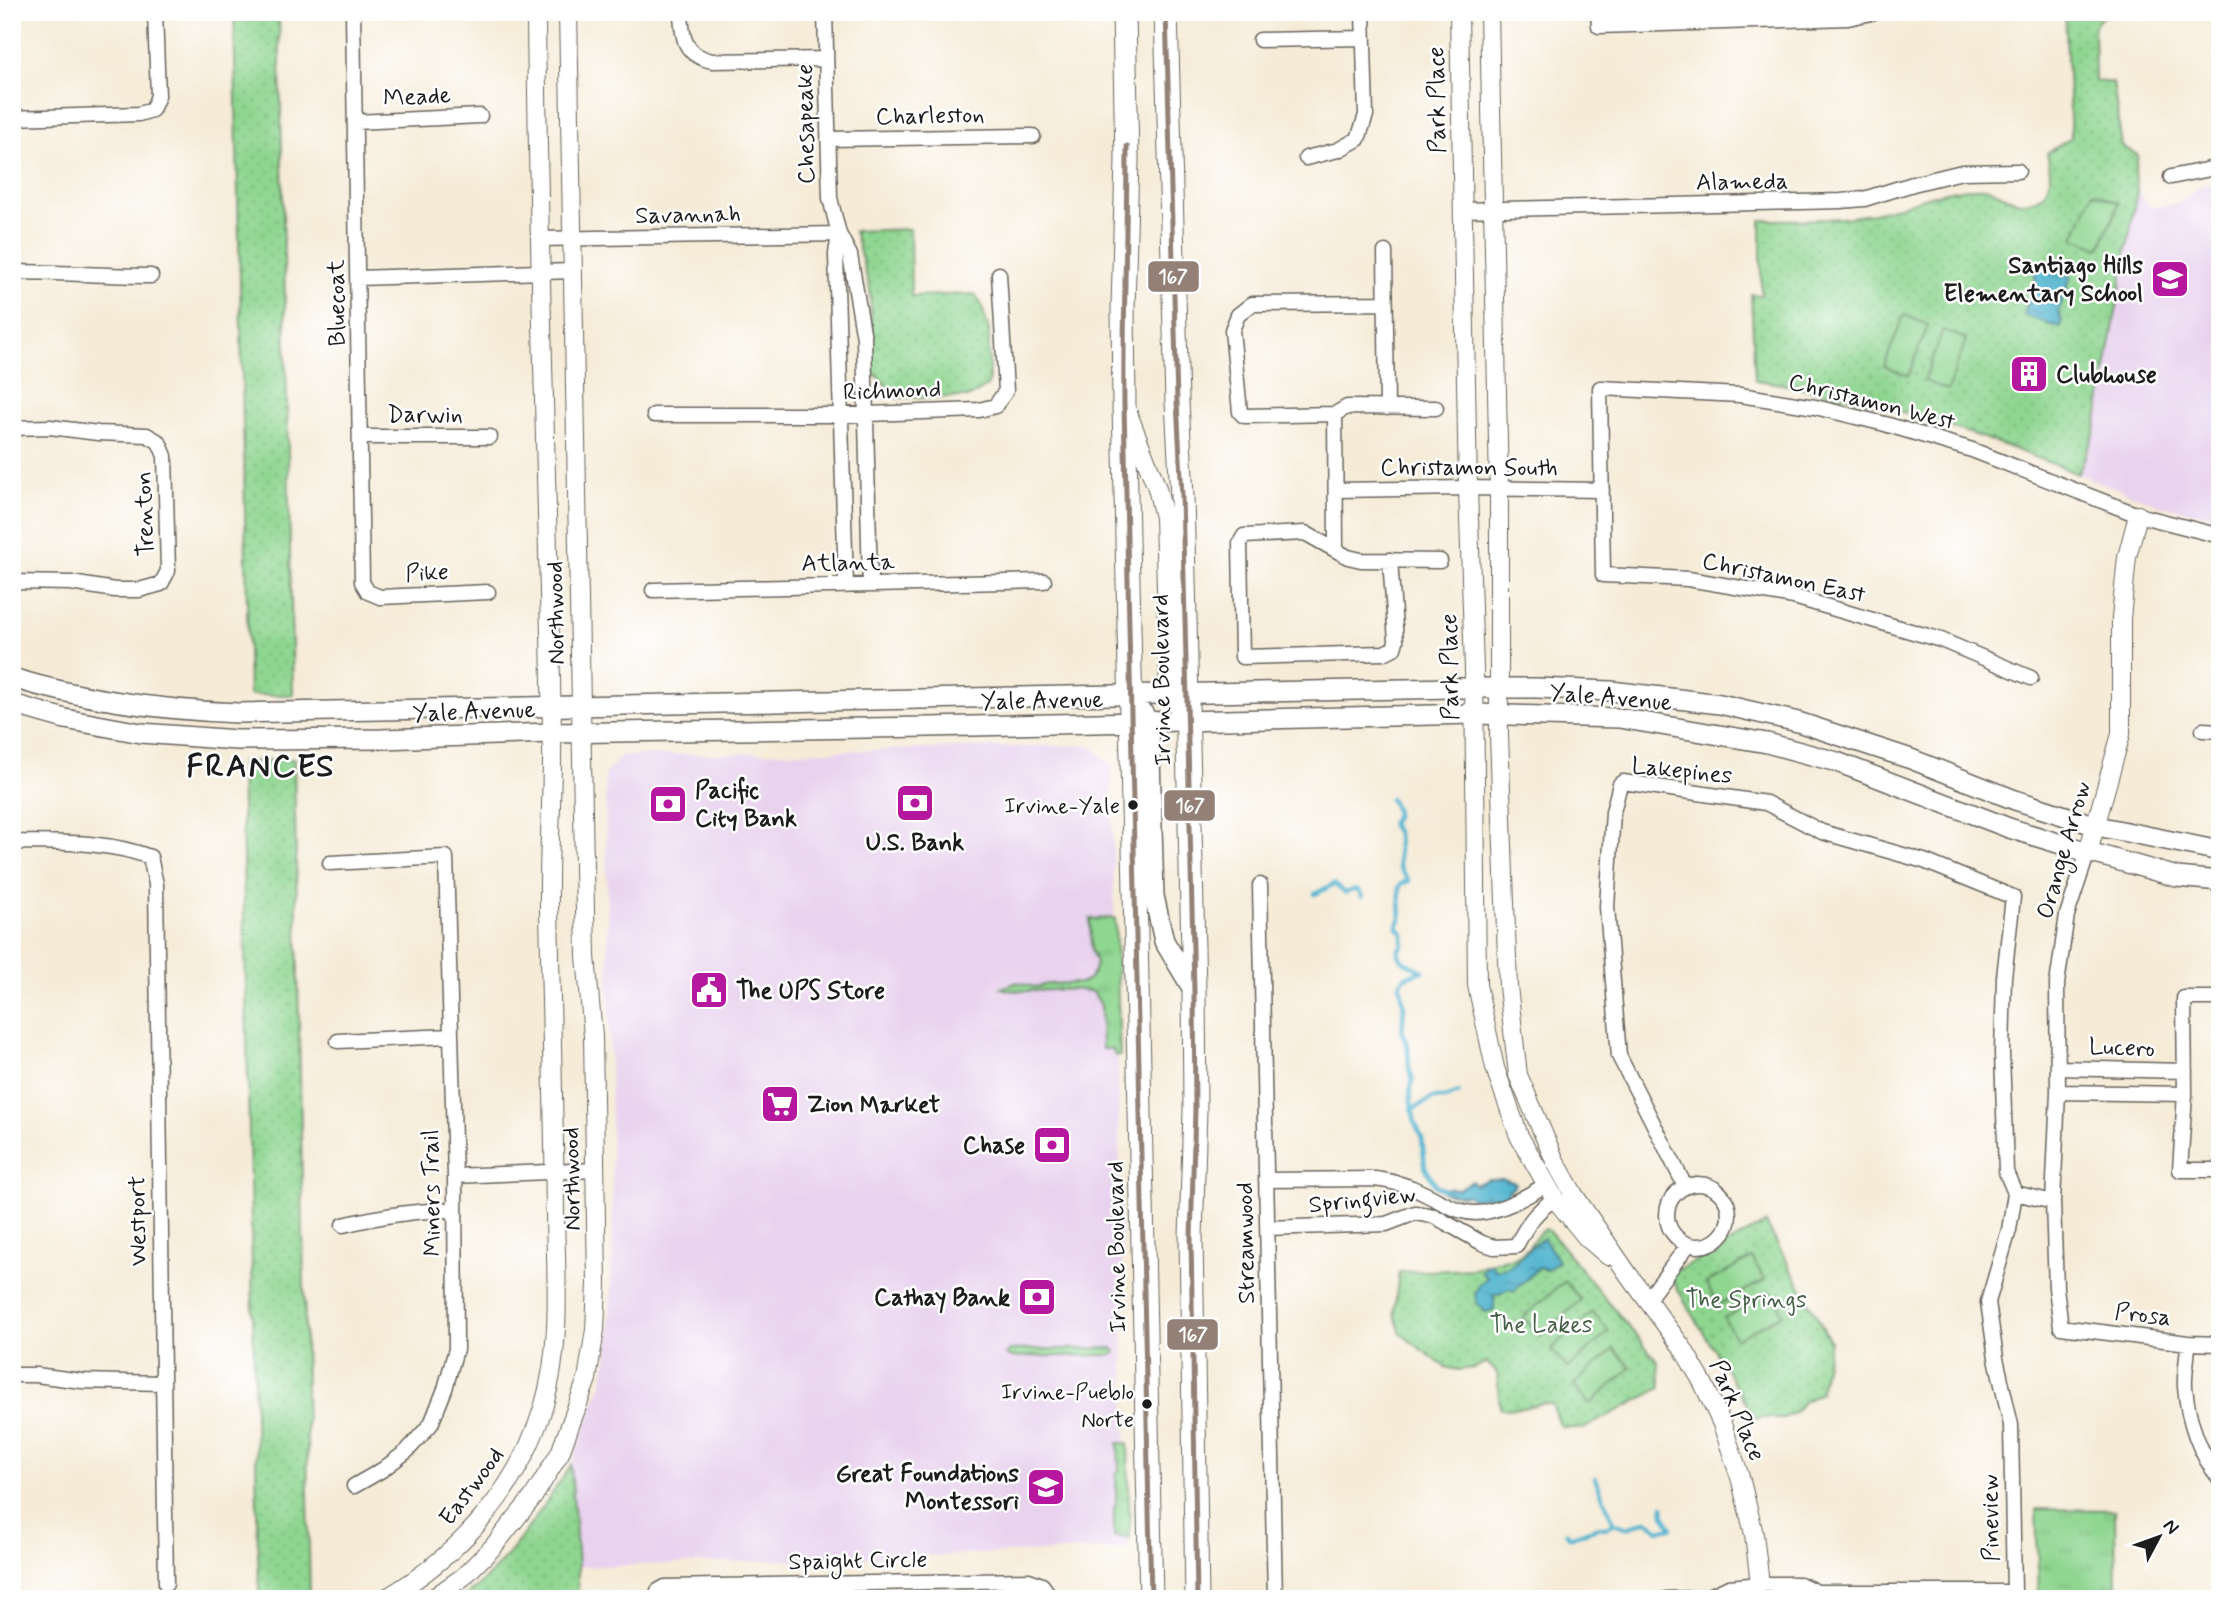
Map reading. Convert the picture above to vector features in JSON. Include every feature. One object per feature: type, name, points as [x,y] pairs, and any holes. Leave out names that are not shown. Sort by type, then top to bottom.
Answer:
[{"type":"main road","name":"Irvine Boulevard","points":[[1124,12],[1127,160],[1123,308],[1124,405],[1130,696],[1140,722],[1151,1599]]},
{"type":"main road","name":"Irvine Boulevard","points":[[1166,12],[1178,695],[1188,721],[1194,991],[1195,1111],[1191,1237],[1197,1599]]},
{"type":"main road","name":"Yale Avenue","points":[[12,678],[84,696],[153,707],[202,712],[303,713],[551,705],[1475,688],[1636,693],[1720,704],[1798,722],[1911,759],[2015,800],[2097,826],[2220,852]]},
{"type":"main road","name":"Yale Avenue","points":[[12,704],[105,728],[213,739],[382,739],[552,733],[1475,715],[1619,718],[1767,743],[1838,762],[2010,828],[2178,877],[2220,881]]},
{"type":"main road","points":[[1140,722],[1157,918],[1164,941],[1194,991]]},
{"type":"street","points":[[12,118],[139,114],[152,110],[158,96],[155,12]]},
{"type":"street","name":"Bluecoat","points":[[353,12],[362,582],[368,592]]},
{"type":"street","name":"Northwood","points":[[536,12],[552,733],[549,909],[556,1330],[551,1370]]},
{"type":"street","name":"Northwood","points":[[432,1599],[463,1577],[493,1547],[533,1497],[560,1452],[587,1379],[595,1319],[593,1036],[586,956],[568,12]]},
{"type":"street","points":[[681,12],[681,31],[686,44],[700,58],[712,61],[826,59]]},
{"type":"street","name":"Chesapeake","points":[[825,12],[830,198],[839,234],[850,255],[864,338],[870,584]]},
{"type":"street","points":[[1306,158],[1338,150],[1358,139],[1366,115],[1363,12]]},
{"type":"street","name":"Park Place","points":[[1459,12],[1468,488],[1475,688],[1477,985],[1495,1068],[1519,1136],[1550,1192],[1587,1238],[1628,1274]]},
{"type":"street","name":"Park Place","points":[[1489,12],[1499,489],[1499,715],[1508,986],[1518,1075],[1555,1161],[1574,1195],[1648,1299],[1703,1383],[1722,1424],[1740,1477],[1751,1523],[1760,1584]]},
{"type":"street","points":[[1598,12],[1599,26],[1848,18],[1876,12]]},
{"type":"street","points":[[1260,40],[1363,38]]},
{"type":"street","name":"Meade","points":[[356,122],[480,116]]},
{"type":"street","name":"Charleston","points":[[828,139],[1033,136]]},
{"type":"street","points":[[2171,177],[2220,167]]},
{"type":"street","name":"Alameda","points":[[1462,210],[1841,201],[1864,199],[1962,172],[2018,171]]},
{"type":"street","name":"Savannah","points":[[539,239],[839,234]]},
{"type":"street","name":"Chesapeake","points":[[839,234],[836,254],[846,585]]},
{"type":"street","points":[[1385,252],[1388,408]]},
{"type":"street","points":[[358,278],[573,271]]},
{"type":"street","points":[[12,272],[151,276]]},
{"type":"street","name":"Richmond","points":[[654,415],[840,415],[979,410],[995,406],[1006,391],[999,274]]},
{"type":"street","points":[[1385,303],[1252,304],[1238,315],[1232,330],[1240,412],[1244,416],[1335,414],[1347,407],[1436,408]]},
{"type":"street","name":"Christamon West","points":[[1602,490],[1600,388],[1740,395],[1815,407],[1885,424],[1972,450],[2138,515],[2220,536]]},
{"type":"street","points":[[1124,405],[1157,488],[1164,517],[1178,695]]},
{"type":"street","points":[[1335,414],[1336,549]]},
{"type":"street","name":"Trenton","points":[[12,428],[50,427],[147,435],[159,442],[165,456],[169,554],[168,571],[161,584],[139,590],[116,590],[71,583],[12,582]]},
{"type":"street","name":"Darwin","points":[[361,438],[490,437]]},
{"type":"street","name":"Christamon South","points":[[1336,490],[1602,490]]},
{"type":"street","name":"Christamon East","points":[[1602,490],[1603,575],[1688,579],[1794,597],[1941,640],[2031,678]]},
{"type":"street","name":"Orange Arrow","points":[[2061,1327],[2056,1288],[2053,1202],[2058,1092],[2057,984],[2067,915],[2097,826],[2121,734],[2121,618],[2127,557],[2138,515]]},
{"type":"street","points":[[1390,560],[1396,641],[1394,648],[1384,653],[1241,657],[1240,543],[1244,536],[1305,533],[1360,560],[1390,560],[1440,561]]},
{"type":"street","name":"Atlanta","points":[[653,590],[1044,581]]},
{"type":"street","name":"Pike","points":[[368,592],[380,597],[488,592]]},
{"type":"street","points":[[2203,730],[2220,731]]},
{"type":"street","name":"Lakepines","points":[[1685,1186],[1619,1056],[1607,907],[1613,812],[1620,784],[1623,782],[1766,803],[1822,832],[1924,861],[2013,897]]},
{"type":"street","name":"Westport","points":[[12,842],[97,843],[127,848],[150,857],[156,884],[166,1584]]},
{"type":"street","name":"Miners Trail","points":[[330,863],[446,857],[455,1177],[456,1349],[445,1389],[430,1423],[407,1451],[382,1471],[354,1486]]},
{"type":"street","name":"Streamwood","points":[[1260,886],[1275,1599]]},
{"type":"street","name":"Pineview","points":[[1760,1584],[1800,1584],[1817,1592],[2014,1592],[2011,1425],[1996,1358],[1988,1302],[2009,1230],[2014,1193],[2006,1172],[2002,1053],[2004,976],[2013,897]]},
{"type":"street","points":[[2220,998],[2184,998],[2185,1094],[2180,1170],[2220,1170]]},
{"type":"street","points":[[338,1041],[450,1036]]},
{"type":"street","name":"Lucero","points":[[2057,1068],[2185,1072]]},
{"type":"street","name":"Lucero","points":[[2058,1092],[2185,1094]]},
{"type":"street","points":[[455,1177],[595,1170]]},
{"type":"street","name":"Springview","points":[[1266,1180],[1393,1181],[1422,1192],[1451,1208],[1483,1213],[1550,1192]]},
{"type":"street","points":[[1704,1184],[1713,1187],[1721,1193],[1729,1210],[1726,1228],[1721,1236],[1704,1245],[1688,1245],[1677,1238],[1667,1220],[1670,1200],[1685,1186],[1704,1184]]},
{"type":"street","name":"Springview","points":[[1267,1228],[1386,1224],[1415,1213],[1434,1216],[1494,1247],[1516,1245],[1529,1220],[1543,1206],[1550,1192]]},
{"type":"street","points":[[2014,1193],[2053,1202]]},
{"type":"street","points":[[343,1225],[417,1210],[454,1210]]},
{"type":"street","points":[[1648,1299],[1688,1245]]},
{"type":"street","name":"Prosa","points":[[2061,1327],[2188,1343],[2220,1344]]},
{"type":"street","points":[[2188,1343],[2185,1386],[2194,1433],[2212,1470],[2220,1479]]},
{"type":"street","name":"Eastwood","points":[[385,1599],[411,1584],[448,1555],[480,1524],[519,1468],[545,1401],[551,1370]]},
{"type":"street","points":[[12,1376],[36,1375],[82,1381],[162,1382]]},
{"type":"street","name":"Spaight Circle","points":[[657,1595],[665,1587],[1029,1580],[1042,1585],[1052,1599]]},
{"type":"street","points":[[1666,1599],[1705,1598],[1729,1587],[1760,1584]]},
{"type":"shaded area","name":"Santiago Hills Elementary School","points":[[2220,182],[2220,517],[2163,506],[2078,474],[2095,432],[2137,191],[2149,205],[2163,207],[2181,202],[2201,186]]},
{"type":"shaded area","points":[[1090,745],[1111,764],[1128,1549],[578,1567],[571,1465],[602,1383],[609,1346],[613,1236],[605,774],[621,756]]},
{"type":"green space","points":[[234,12],[279,12],[293,695],[249,695]]},
{"type":"green space","points":[[2065,12],[2106,12],[2094,26],[2095,81],[2113,83],[2122,146],[2138,155],[2135,170],[2137,191],[2095,432],[2078,474],[1920,417],[1838,396],[1755,380],[1751,294],[1761,295],[1761,220],[1825,219],[1864,215],[1968,188],[1987,188],[2021,202],[2034,200],[2045,192],[2050,180],[2047,153],[2071,138]]},
{"type":"green space","points":[[2093,192],[2119,203],[2100,248],[2074,238]]},
{"type":"green space","points":[[910,229],[911,296],[975,294],[981,304],[989,330],[989,382],[970,397],[898,398],[873,372],[870,289],[854,231]]},
{"type":"green space","points":[[1904,315],[1928,325],[1908,376],[1884,366]]},
{"type":"green space","points":[[1943,330],[1966,339],[1948,390],[1924,381]]},
{"type":"green space","points":[[294,759],[310,1599],[259,1599],[241,762]]},
{"type":"green space","points":[[1115,918],[1120,1056],[1115,1056],[1113,1049],[1102,1049],[1101,1005],[1093,992],[1021,991],[1001,988],[1018,982],[1034,987],[1082,983],[1089,979],[1096,962],[1091,950],[1090,919]]},
{"type":"green space","name":"The Springs","points":[[1766,1223],[1830,1341],[1820,1393],[1803,1402],[1794,1413],[1784,1418],[1755,1418],[1669,1275]]},
{"type":"green space","name":"The Lakes","points":[[1546,1229],[1658,1362],[1661,1388],[1583,1429],[1561,1427],[1551,1404],[1500,1409],[1497,1373],[1486,1362],[1475,1368],[1458,1370],[1445,1367],[1401,1334],[1394,1313],[1399,1272],[1474,1269],[1515,1258]]},
{"type":"green space","points":[[1752,1258],[1765,1280],[1718,1305],[1706,1283]]},
{"type":"green space","points":[[1565,1281],[1581,1300],[1540,1336],[1523,1317]]},
{"type":"green space","points":[[1771,1292],[1783,1314],[1736,1339],[1724,1318]]},
{"type":"green space","points":[[1592,1312],[1609,1332],[1568,1368],[1551,1349]]},
{"type":"green space","points":[[1113,1348],[1116,1352],[1113,1355],[1006,1355],[1009,1350]]},
{"type":"green space","points":[[1614,1349],[1631,1368],[1590,1404],[1573,1385]]},
{"type":"green space","points":[[1118,1443],[1128,1443],[1130,1538],[1114,1536],[1116,1474],[1119,1470]]},
{"type":"green space","points":[[571,1465],[578,1599],[461,1599],[508,1555]]},
{"type":"green space","points":[[2036,1509],[2115,1510],[2116,1599],[2039,1599]]},
{"type":"water","points":[[2034,263],[2071,276],[2058,312],[2062,321],[2060,328],[2024,315],[2036,278],[2032,270]]},
{"type":"water","points":[[1488,1179],[1504,1179],[1516,1183],[1509,1190],[1508,1196],[1472,1199],[1468,1195],[1443,1192],[1447,1188],[1458,1189],[1472,1181],[1475,1185]]},
{"type":"water","points":[[1544,1238],[1558,1261],[1547,1270],[1539,1267],[1514,1291],[1508,1289],[1494,1294],[1494,1310],[1486,1312],[1478,1305],[1475,1294],[1479,1285],[1487,1278],[1481,1272],[1488,1264],[1496,1270],[1511,1266]]},
{"type":"waterway","points":[[1390,799],[1396,811],[1391,824],[1397,833],[1399,867],[1409,881],[1399,887],[1401,917],[1397,927],[1403,933],[1403,938],[1398,950],[1404,961],[1423,971],[1405,977],[1400,984],[1404,1007],[1402,1032],[1408,1047],[1409,1068],[1413,1080],[1411,1101],[1415,1123],[1422,1138],[1425,1167],[1436,1186],[1445,1190]]},
{"type":"waterway","points":[[1315,894],[1334,884],[1345,893],[1359,891],[1362,897]]},
{"type":"waterway","points":[[1413,1109],[1433,1098],[1445,1098],[1459,1093]]},
{"type":"waterway","points":[[1566,1532],[1570,1537],[1614,1523],[1595,1478]]},
{"type":"waterway","points":[[1614,1523],[1628,1528],[1647,1520],[1659,1530],[1672,1528],[1664,1515],[1663,1506]]},
{"type":"transit line","name":"167","points":[[1166,12],[1182,496],[1194,991],[1195,1110],[1191,1237],[1197,1599]]},
{"type":"transit line","name":"167","points":[[1127,146],[1124,405],[1151,1599]]},
{"type":"place","name":"Santiago Hills Elementary School","points":[[2170,279]]},
{"type":"place","name":"Clubhouse","points":[[2029,374]]},
{"type":"place","name":"U.S. Bank","points":[[915,803]]},
{"type":"place","name":"Pacific City Bank","points":[[668,804]]},
{"type":"place","name":"Irvine-Yale","points":[[1133,805]]},
{"type":"place","name":"The UPS Store","points":[[709,990]]},
{"type":"place","name":"Zion Market","points":[[780,1104]]},
{"type":"place","name":"Chase","points":[[1052,1145]]},
{"type":"place","name":"Cathay Bank","points":[[1037,1297]]},
{"type":"place","name":"Irvine-Pueblo Norte","points":[[1147,1404]]},
{"type":"place","name":"Great Foundations Montessori","points":[[1046,1487]]},
{"type":"district","name":"FRANCES","points":[[261,765]]}]
